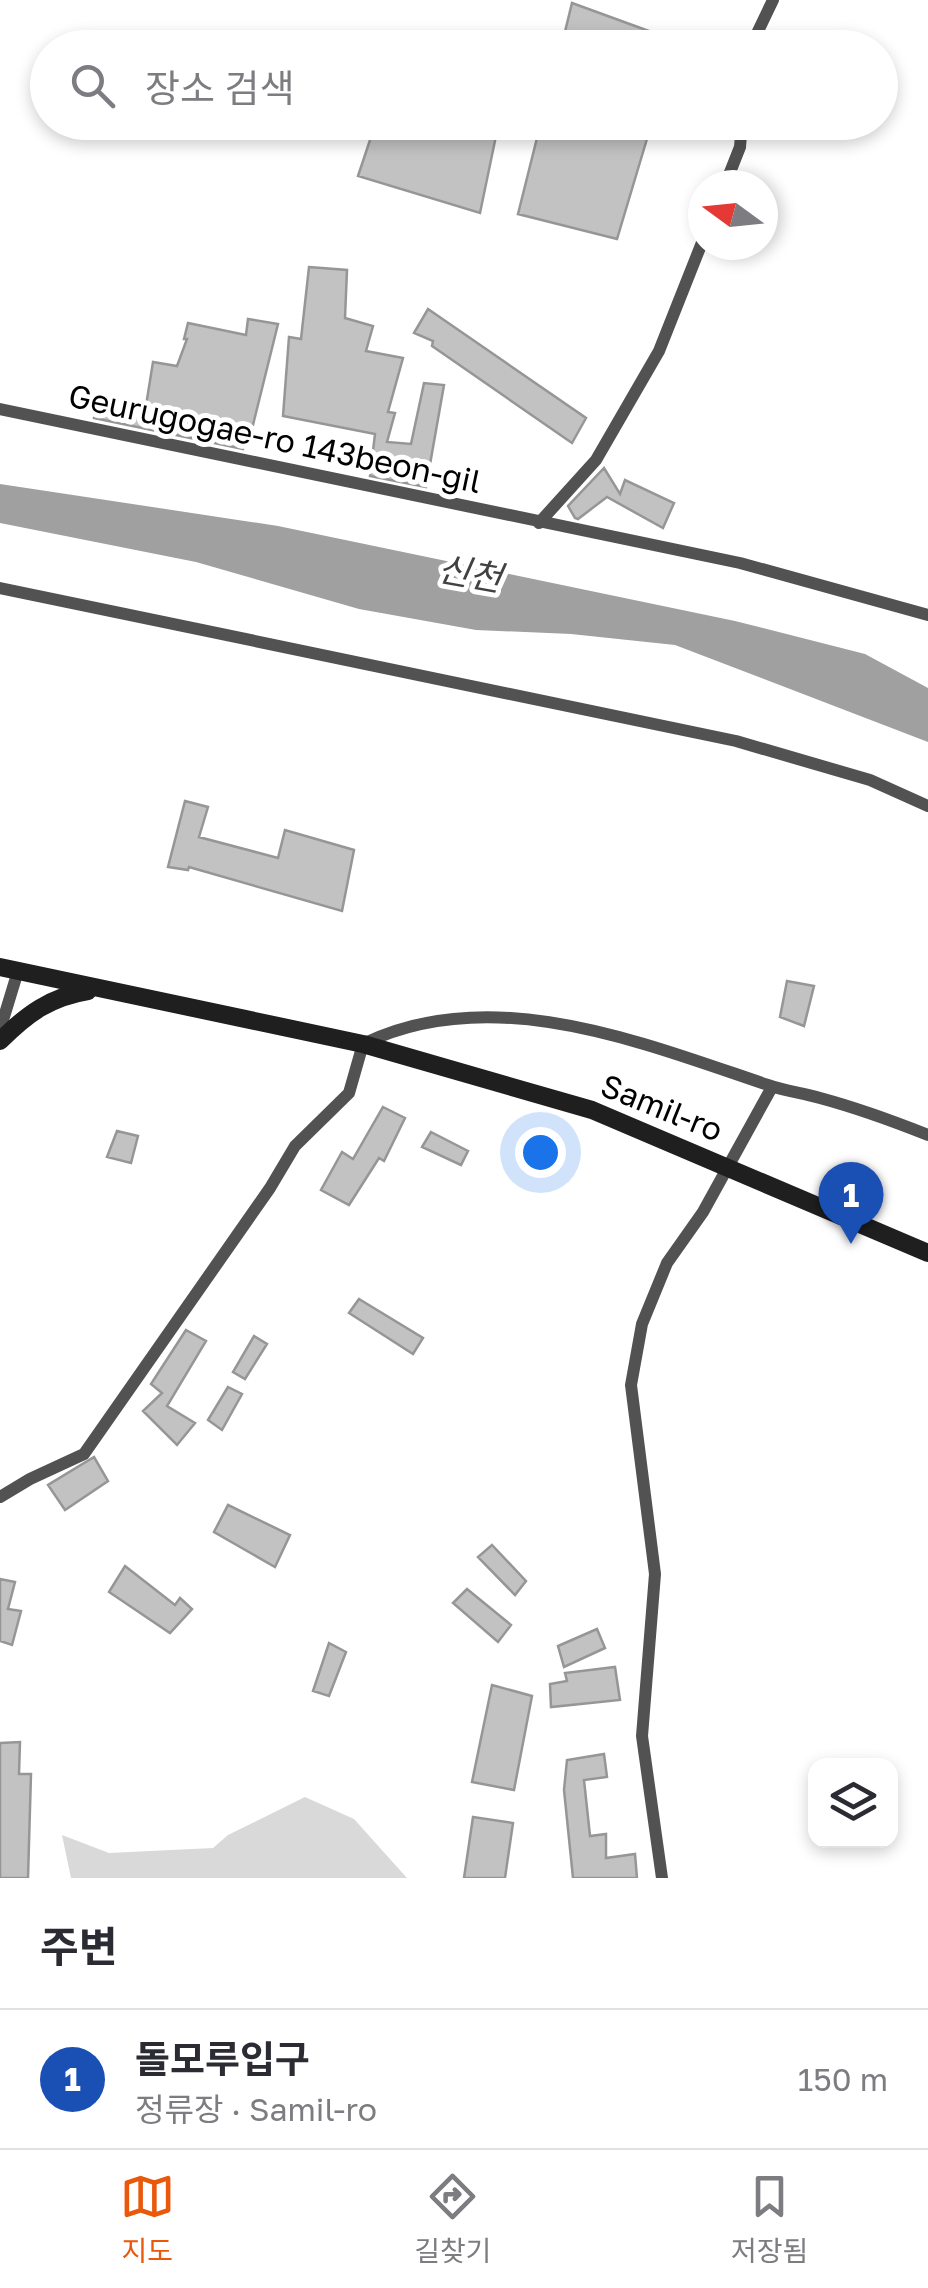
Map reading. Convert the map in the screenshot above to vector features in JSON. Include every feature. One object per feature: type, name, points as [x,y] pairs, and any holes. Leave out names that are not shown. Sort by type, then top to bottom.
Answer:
[{"type":"main road","name":"Samil-ro","points":[[9,969],[363,1044],[592,1110],[928,1254]]},
{"type":"main road","points":[[0,1041],[34,1010],[60,996],[102,989]]},
{"type":"street","points":[[759,30],[774,0]]},
{"type":"street","points":[[731,170],[741,140]]},
{"type":"street","points":[[539,522],[596,460],[659,352],[695,260]]},
{"type":"street","name":"Geurugogae-ro 143beon-gil","points":[[0,408],[740,563],[928,615]]},
{"type":"street","points":[[0,588],[736,741],[870,780],[928,806]]},
{"type":"street","points":[[0,1030],[9,969]]},
{"type":"street","name":"Samil-ro","points":[[363,1044],[383,1034],[436,1023],[516,1016],[602,1034],[726,1069],[928,1135]]},
{"type":"street","points":[[0,1497],[84,1454],[270,1188],[295,1146],[349,1094],[363,1044]]},
{"type":"street","points":[[662,1878],[642,1736],[654,1574],[631,1385],[642,1324],[667,1263],[703,1212],[772,1086]]},
{"type":"shaded area","points":[[305,1797],[354,1819],[407,1878],[71,1878],[62,1835],[109,1853],[213,1848],[228,1835]]},
{"type":"water","name":"신천","points":[[0,484],[278,526],[735,621],[865,654],[928,688],[928,742],[675,645],[571,634],[476,630],[359,609],[196,562],[0,523]]},
{"type":"building","points":[[572,3],[646,30],[565,30]]},
{"type":"building","points":[[370,140],[495,140],[480,213],[358,176]]},
{"type":"building","points":[[536,140],[647,140],[617,239],[518,214]]},
{"type":"building","points":[[309,267],[347,270],[345,318],[373,326],[366,351],[403,358],[388,412],[395,413],[387,442],[411,444],[424,383],[444,385],[426,487],[370,476],[375,434],[283,416],[289,337],[301,339]]},
{"type":"building","points":[[428,309],[586,418],[572,443],[432,346],[433,341],[414,333]]},
{"type":"building","points":[[248,319],[278,324],[251,433],[245,432],[243,449],[94,418],[96,408],[144,418],[153,362],[177,366],[188,323],[246,335]]},
{"type":"building","points":[[604,468],[620,494],[625,480],[674,503],[663,528],[607,497],[575,518],[568,506]]},
{"type":"building","points":[[185,801],[208,807],[199,837],[278,858],[285,830],[354,850],[342,911],[189,867],[168,867]]},
{"type":"building","points":[[787,981],[814,986],[804,1026],[780,1017]]},
{"type":"building","points":[[383,1107],[405,1118],[384,1161],[379,1158],[349,1205],[321,1190],[342,1152],[353,1159]]},
{"type":"building","points":[[117,1131],[138,1136],[131,1163],[107,1157]]},
{"type":"building","points":[[431,1132],[468,1151],[461,1165],[422,1147]]},
{"type":"building","points":[[359,1299],[423,1338],[413,1354],[349,1313]]},
{"type":"building","points":[[186,1330],[206,1341],[167,1406],[195,1423],[177,1445],[143,1411],[162,1393],[151,1384]]},
{"type":"building","points":[[254,1336],[267,1344],[245,1379],[233,1372]]},
{"type":"building","points":[[228,1387],[242,1394],[222,1430],[208,1420]]},
{"type":"building","points":[[94,1457],[108,1481],[65,1510],[48,1485]]},
{"type":"building","points":[[228,1505],[290,1535],[275,1567],[214,1532]]},
{"type":"building","points":[[492,1545],[526,1581],[515,1595],[478,1557]]},
{"type":"building","points":[[125,1566],[175,1605],[180,1598],[192,1609],[170,1633],[109,1592]]},
{"type":"building","points":[[0,1579],[15,1582],[8,1609],[21,1611],[12,1645],[0,1641]]},
{"type":"building","points":[[467,1589],[511,1625],[498,1642],[453,1603]]},
{"type":"building","points":[[597,1629],[605,1648],[564,1667],[558,1646]]},
{"type":"building","points":[[329,1643],[346,1652],[329,1696],[313,1691]]},
{"type":"building","points":[[615,1667],[620,1700],[551,1707],[550,1684],[567,1681],[565,1673]]},
{"type":"building","points":[[492,1685],[532,1696],[514,1790],[472,1782]]},
{"type":"building","points":[[20,1742],[19,1774],[31,1774],[28,1878],[0,1878],[0,1743]]},
{"type":"building","points":[[604,1754],[607,1777],[584,1780],[590,1836],[606,1834],[606,1858],[635,1854],[637,1878],[573,1878],[564,1790],[567,1760]]},
{"type":"building","points":[[473,1817],[513,1823],[505,1878],[464,1878]]},
{"type":"place","name":"돌모루입구","points":[[851,1244]]}]
